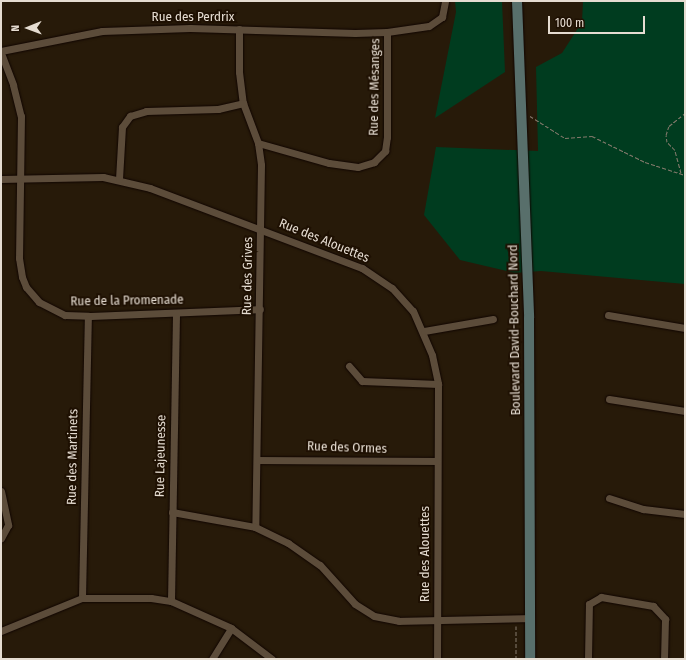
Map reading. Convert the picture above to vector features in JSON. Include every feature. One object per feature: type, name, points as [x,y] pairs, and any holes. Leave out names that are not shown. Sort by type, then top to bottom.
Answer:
[{"type":"street","name":"Rue des Perdrix","points":[[1,52],[102,31],[190,28],[355,33],[387,32],[429,26],[442,17],[445,1]]},
{"type":"street","name":"Boulevard David-Bouchard Nord","points":[[517,1],[529,318],[530,659]]},
{"type":"street","name":"Rue des Grives","points":[[239,29],[239,72],[243,103],[258,143],[261,165],[262,230],[255,527]]},
{"type":"street","name":"Rue des Mésanges","points":[[258,143],[329,163],[358,167],[374,162],[385,151],[387,137],[387,32]]},
{"type":"street","name":"Rue de la Promenade","points":[[1,52],[14,85],[21,116],[19,258],[26,287],[48,308],[65,315],[88,316],[260,309]]},
{"type":"street","points":[[119,179],[122,126],[130,116],[146,111],[218,110],[243,103]]},
{"type":"street","name":"Rue des Alouettes","points":[[1,179],[119,179],[150,188],[362,268],[392,288],[413,311],[424,331],[432,355],[438,384],[436,659]]},
{"type":"street","name":"Rue Lajeunesse","points":[[171,601],[176,312]]},
{"type":"street","points":[[608,315],[685,328]]},
{"type":"street","name":"Rue des Martinets","points":[[82,598],[88,316]]},
{"type":"street","points":[[424,331],[494,319]]},
{"type":"street","points":[[349,366],[362,381],[438,384]]},
{"type":"street","points":[[609,399],[685,411]]},
{"type":"street","name":"Rue des Ormes","points":[[257,460],[437,461]]},
{"type":"street","points":[[1,492],[8,525],[1,538]]},
{"type":"street","points":[[609,498],[643,509],[685,514]]},
{"type":"street","points":[[172,512],[255,527],[288,543],[320,565],[354,604],[374,616],[399,621],[530,618]]},
{"type":"street","points":[[1,631],[82,598],[118,596],[171,601],[231,628],[272,659]]},
{"type":"street","points":[[588,659],[589,604],[602,598],[653,606],[665,619],[664,659]]},
{"type":"street","points":[[212,659],[231,628]]},
{"type":"path","points":[[521,110],[565,138],[592,136],[645,162],[685,175]]},
{"type":"path","points":[[681,174],[675,150],[667,142],[666,135],[669,126],[685,113]]},
{"type":"path","points":[[516,619],[516,659]]},
{"type":"green space","points":[[455,1],[502,1],[505,72],[435,118],[456,12]]},
{"type":"green space","points":[[583,1],[685,1],[685,284],[541,271],[515,273],[460,260],[424,215],[436,147],[538,151],[536,67],[562,53],[582,22]]}]
